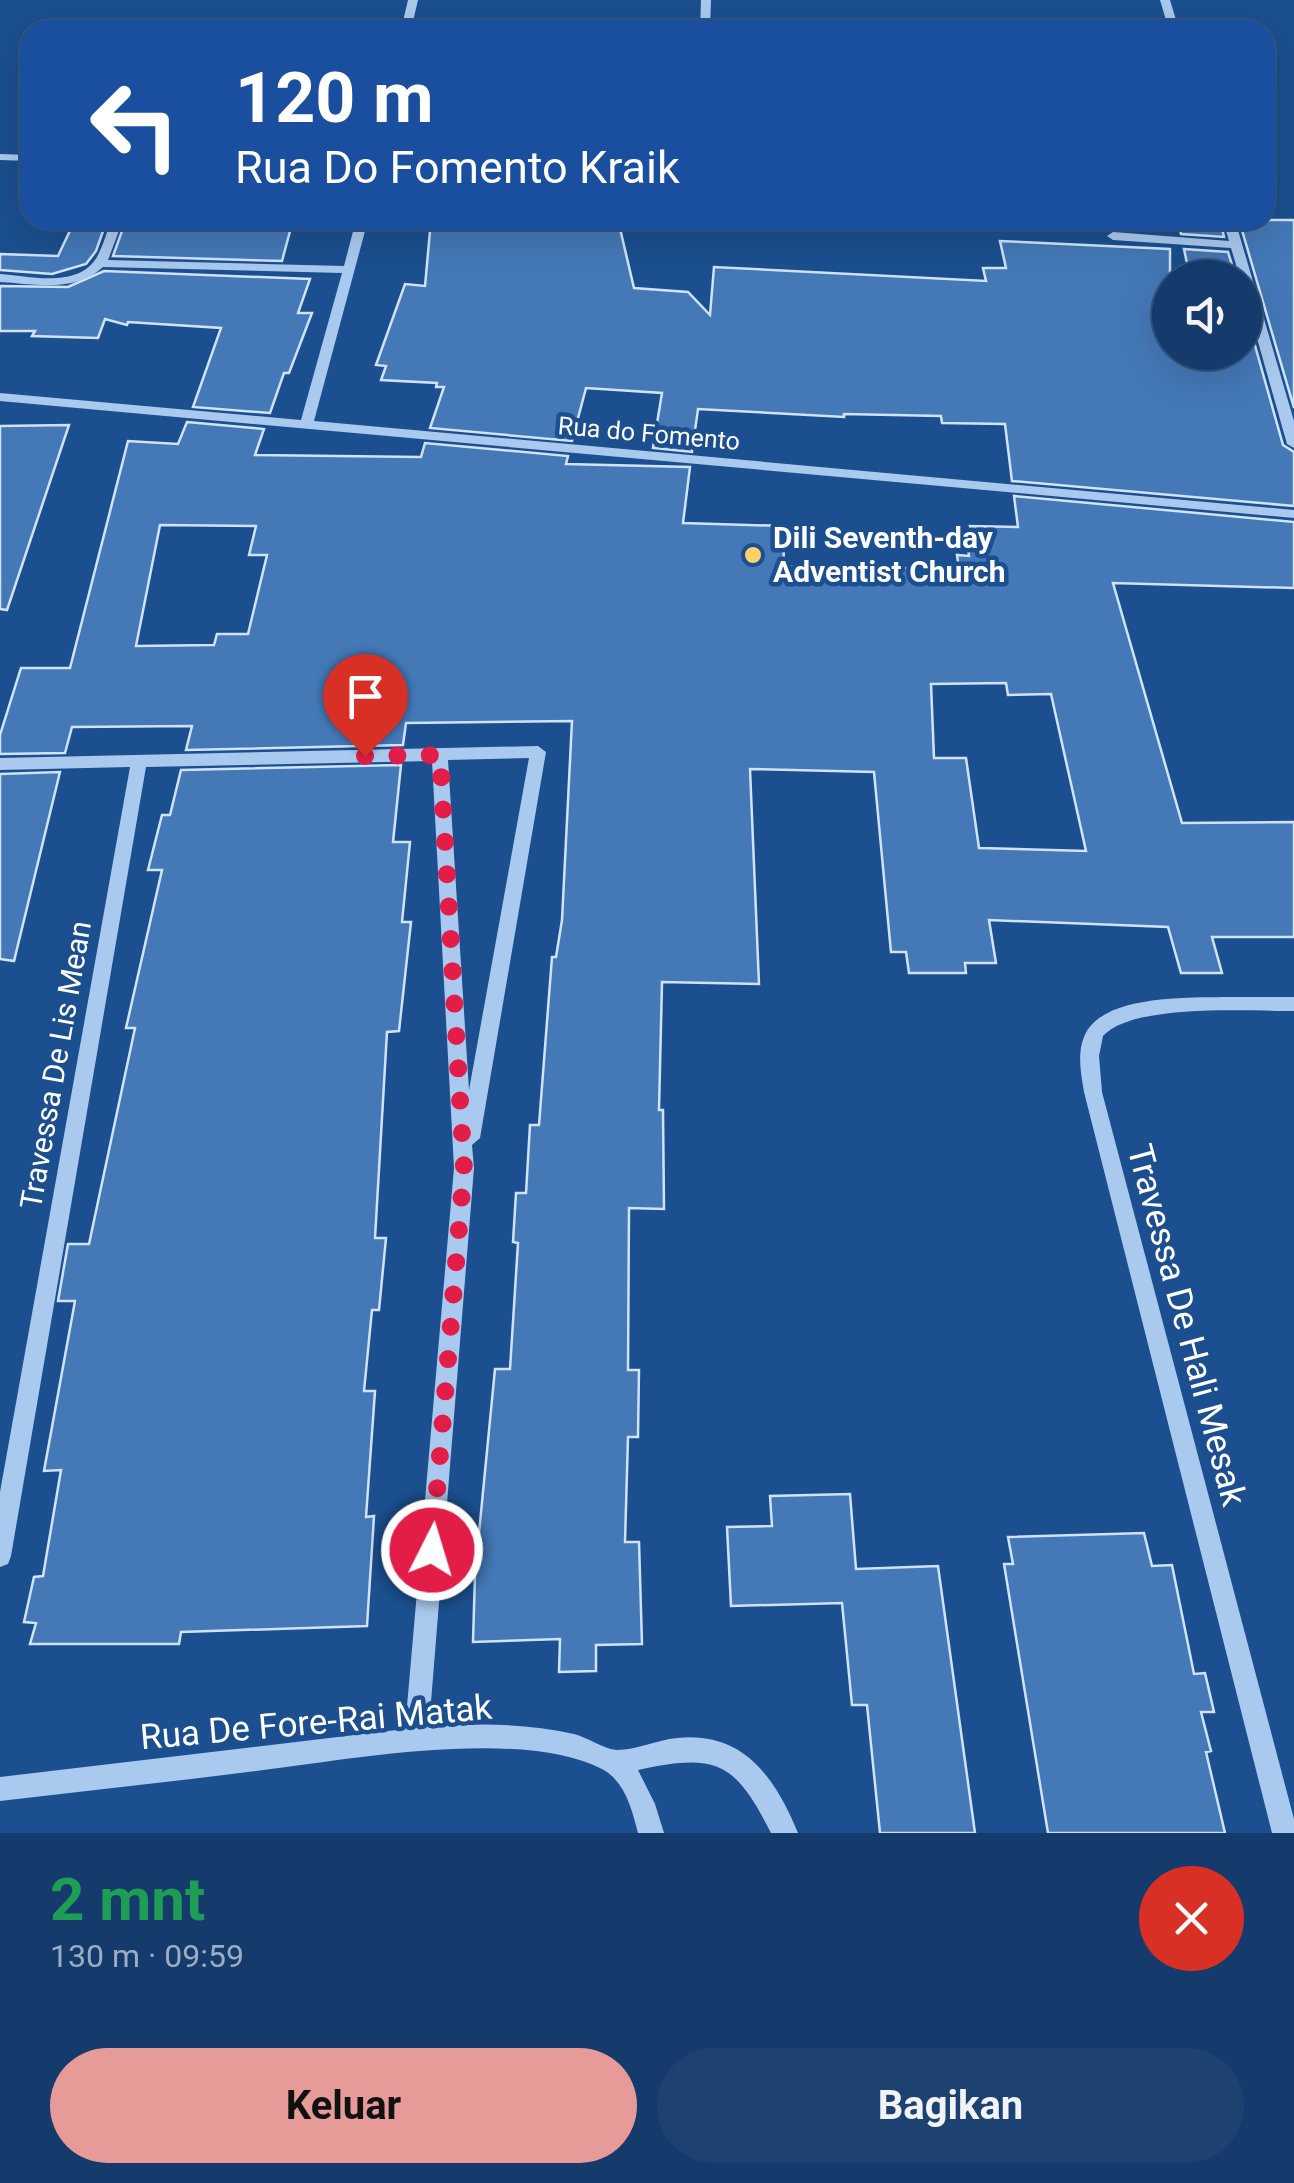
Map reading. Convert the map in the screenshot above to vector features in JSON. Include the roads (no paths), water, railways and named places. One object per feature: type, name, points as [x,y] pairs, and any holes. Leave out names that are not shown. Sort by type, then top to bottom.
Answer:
[{"type":"street","points":[[0,278],[71,280],[88,274],[100,263],[114,230]]},
{"type":"street","points":[[307,424],[360,230]]},
{"type":"street","points":[[1232,230],[1294,444]]},
{"type":"street","points":[[1113,236],[1236,245]]},
{"type":"street","points":[[100,263],[350,270]]},
{"type":"street","name":"Rua do Fomento","points":[[0,397],[1294,514]]},
{"type":"street","points":[[0,764],[538,752],[464,1168],[416,1740]]},
{"type":"street","points":[[440,755],[464,1168]]},
{"type":"street","name":"Travessa De Lis Mean","points":[[0,1556],[139,762]]},
{"type":"street","name":"Travessa De Hali Mesak","points":[[1285,1833],[1098,1111],[1088,1050],[1099,1026],[1121,1014],[1158,1007],[1294,1004]]},
{"type":"street","name":"Rua De Fore-Rai Matak","points":[[0,1789],[416,1740],[525,1738],[576,1746],[616,1762]]},
{"type":"street","points":[[651,1833],[642,1800],[616,1762],[687,1747],[728,1753],[766,1794],[784,1833]]},
{"type":"place","name":"Dili Seventh-day Adventist Church","points":[[753,555]]}]
